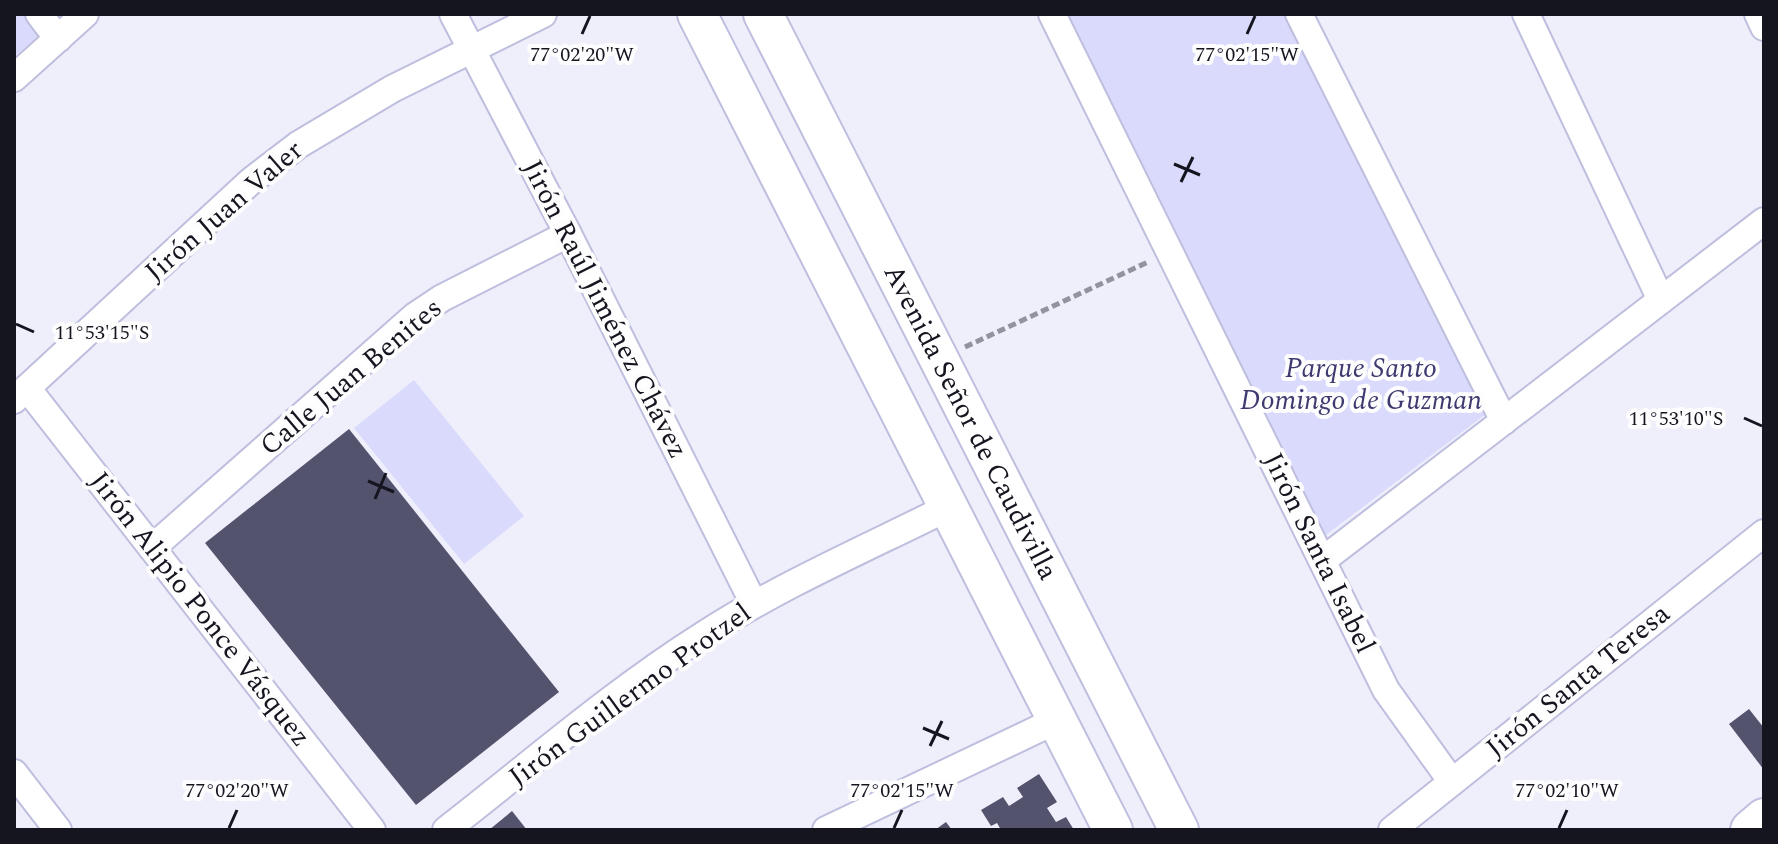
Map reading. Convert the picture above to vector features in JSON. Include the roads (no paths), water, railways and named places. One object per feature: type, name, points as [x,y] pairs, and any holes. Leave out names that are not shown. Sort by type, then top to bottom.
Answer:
[{"type":"main road","name":"Avenida Señor de Caudivilla","points":[[697,14],[1113,830]]},
{"type":"main road","name":"Avenida Señor de Caudivilla","points":[[763,14],[1179,830]]},
{"type":"main road","points":[[1750,830],[1764,818]]},
{"type":"street","points":[[39,14],[58,39]]},
{"type":"street","points":[[14,78],[85,14]]},
{"type":"street","name":"Jirón Raúl Jiménez Chávez","points":[[453,14],[568,234],[754,604]]},
{"type":"street","name":"Jirón Juan Valer","points":[[21,394],[251,181],[286,154],[341,117],[543,14]]},
{"type":"street","name":"Jirón Santa Isabel","points":[[1052,14],[1386,690],[1452,782]]},
{"type":"street","points":[[1299,14],[1504,421]]},
{"type":"street","points":[[1526,14],[1661,300]]},
{"type":"street","points":[[1758,14],[1764,27]]},
{"type":"street","points":[[1323,560],[1764,221]]},
{"type":"street","name":"Calle Juan Benites","points":[[152,548],[415,316],[442,298],[568,234]]},
{"type":"street","name":"Jirón Alipio Ponce Vásquez","points":[[21,394],[152,548],[372,830]]},
{"type":"street","name":"Jirón Guillermo Protzel","points":[[446,830],[630,687],[700,637],[754,604],[949,507]]},
{"type":"street","name":"Jirón Santa Teresa","points":[[1392,830],[1764,533]]},
{"type":"street","points":[[826,830],[1057,720]]},
{"type":"street","points":[[14,773],[58,830]]},
{"type":"park label","name":"Parque Santo Domingo de Guzman","points":[[1361,384]]}]
